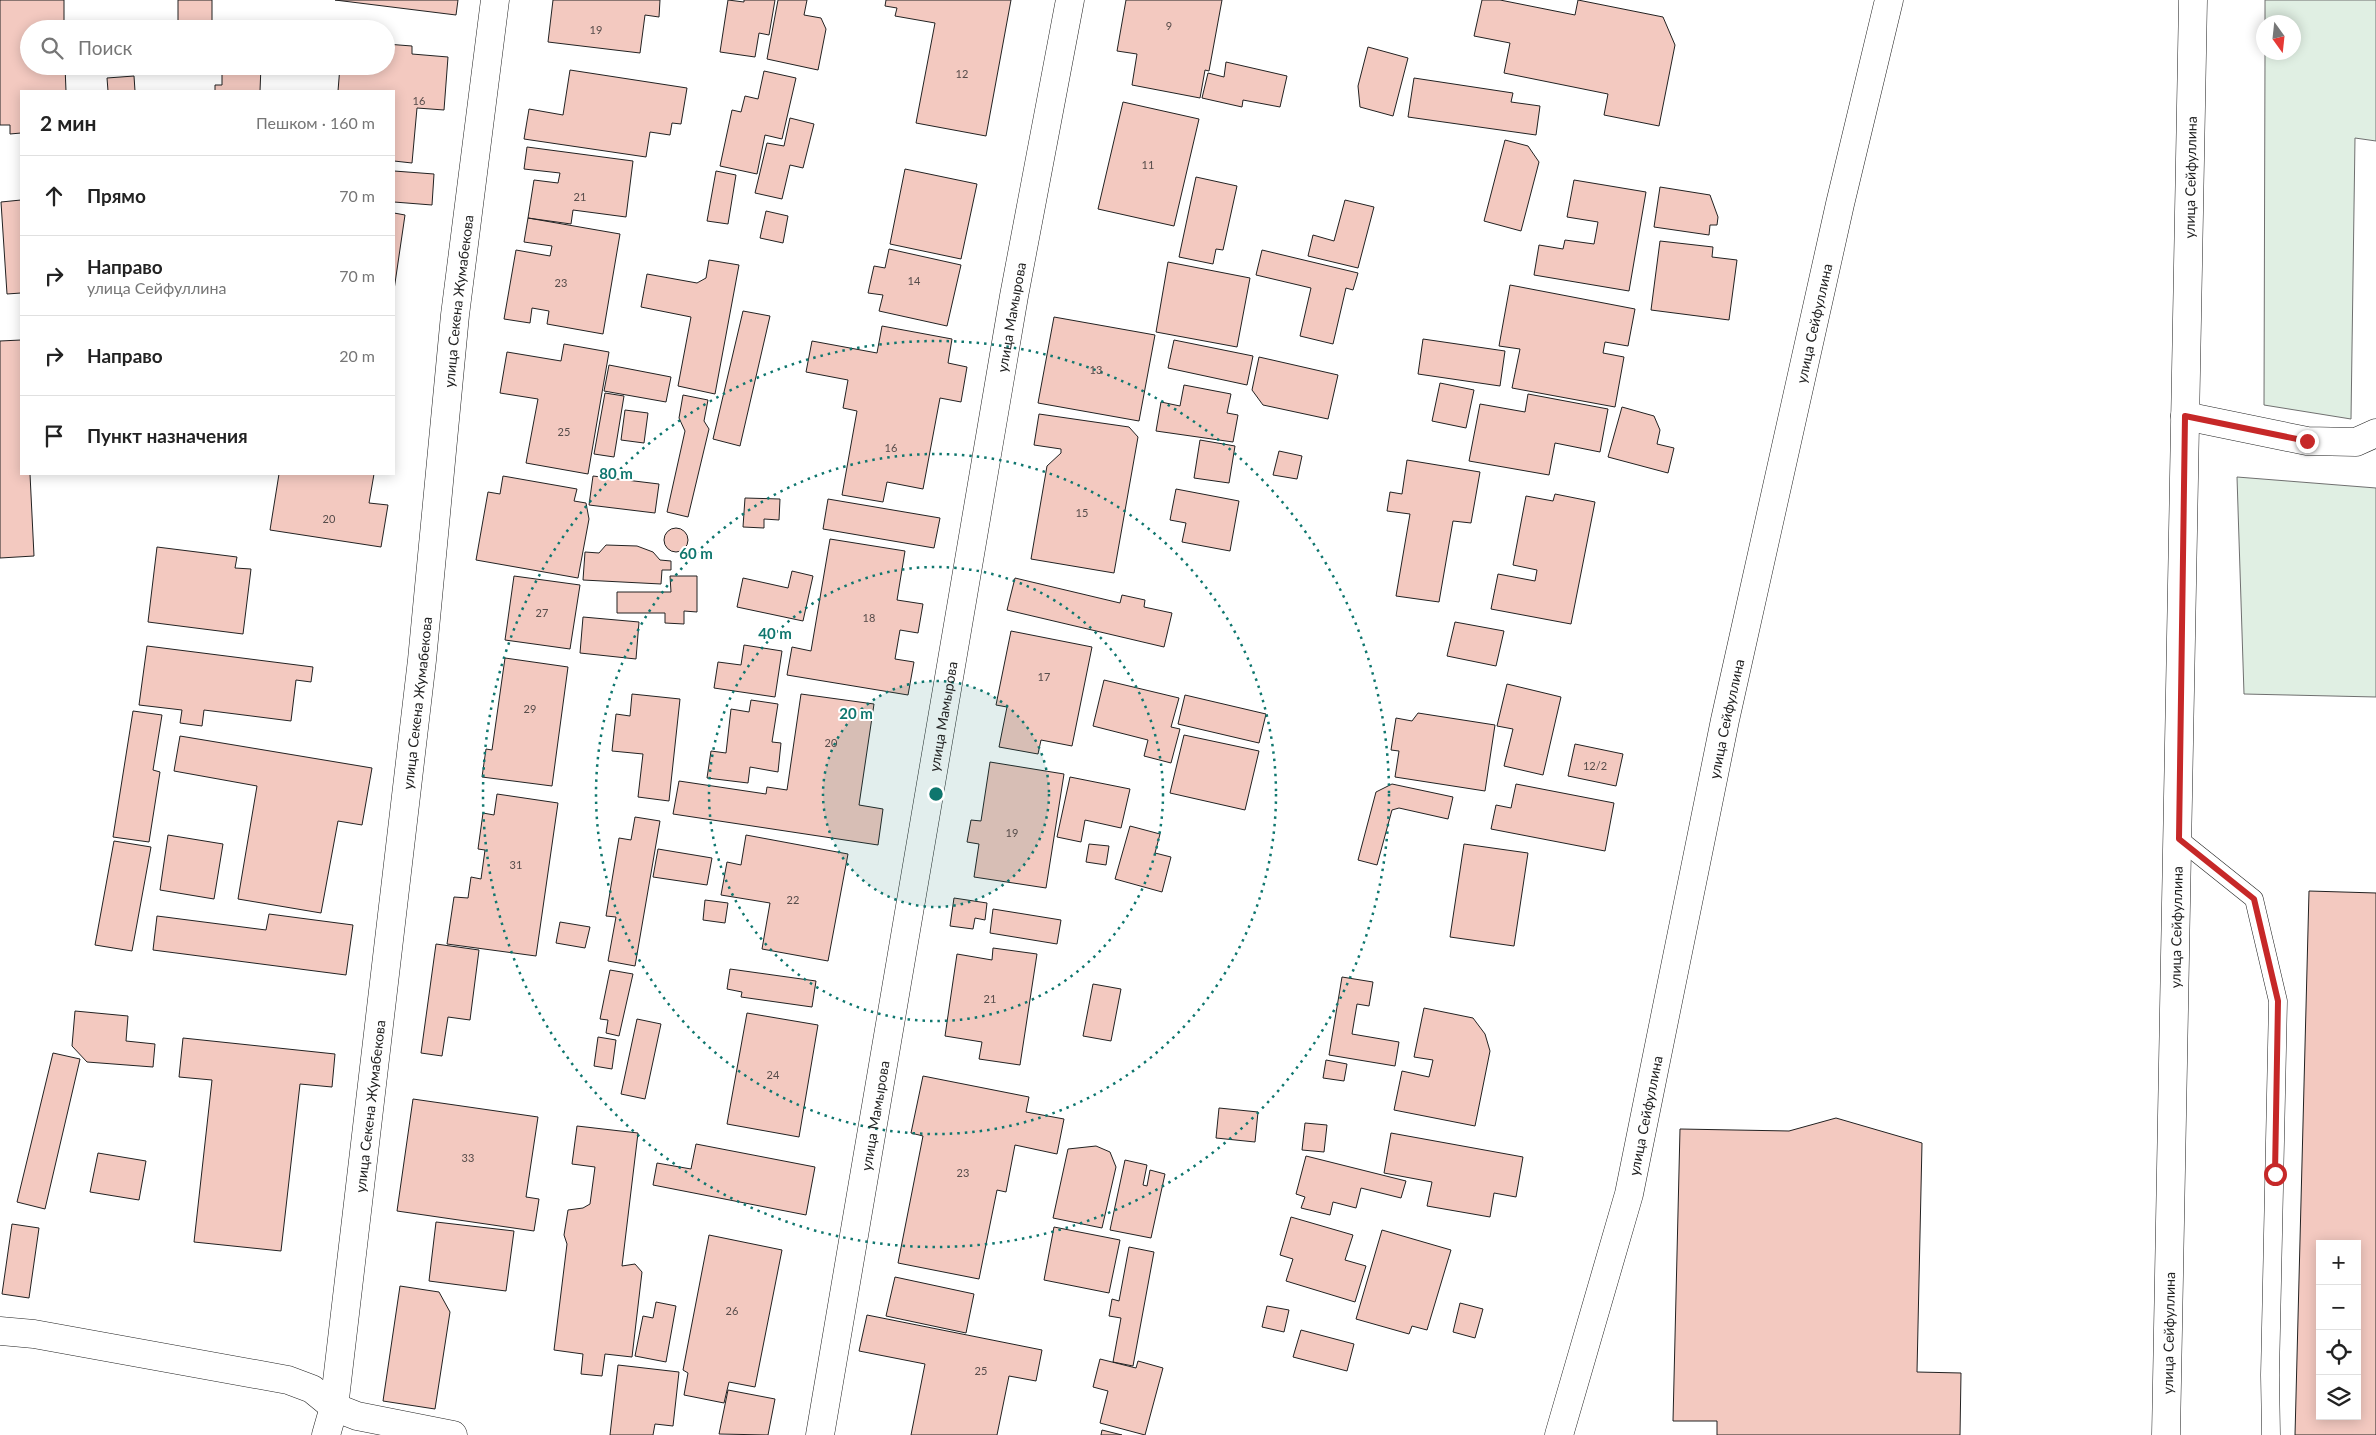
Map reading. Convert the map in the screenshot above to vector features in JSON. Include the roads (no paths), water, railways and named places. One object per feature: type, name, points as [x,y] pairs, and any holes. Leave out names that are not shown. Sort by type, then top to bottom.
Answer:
[{"type":"street","name":"улица Секена Жумабекова","points":[[326,1435],[334,1406],[422,660],[455,315],[495,0]]},
{"type":"street","name":"улица Мамырова","points":[[820,1435],[1014,296],[1070,0]]},
{"type":"street","name":"улица Сейфуллина","points":[[1559,1435],[1629,1194],[1726,720],[1838,213],[1889,0]]},
{"type":"street","name":"улица Сейфуллина","points":[[2166,1435],[2179,839],[2193,0]]},
{"type":"street","points":[[2185,416],[2307,441],[2356,442],[2376,433]]},
{"type":"street","points":[[0,1331],[34,1334],[288,1380],[312,1389],[334,1406],[357,1416],[453,1435]]},
{"type":"lane","points":[[2179,839],[2254,899],[2278,1001],[2270,1375],[2272,1435]]}]
